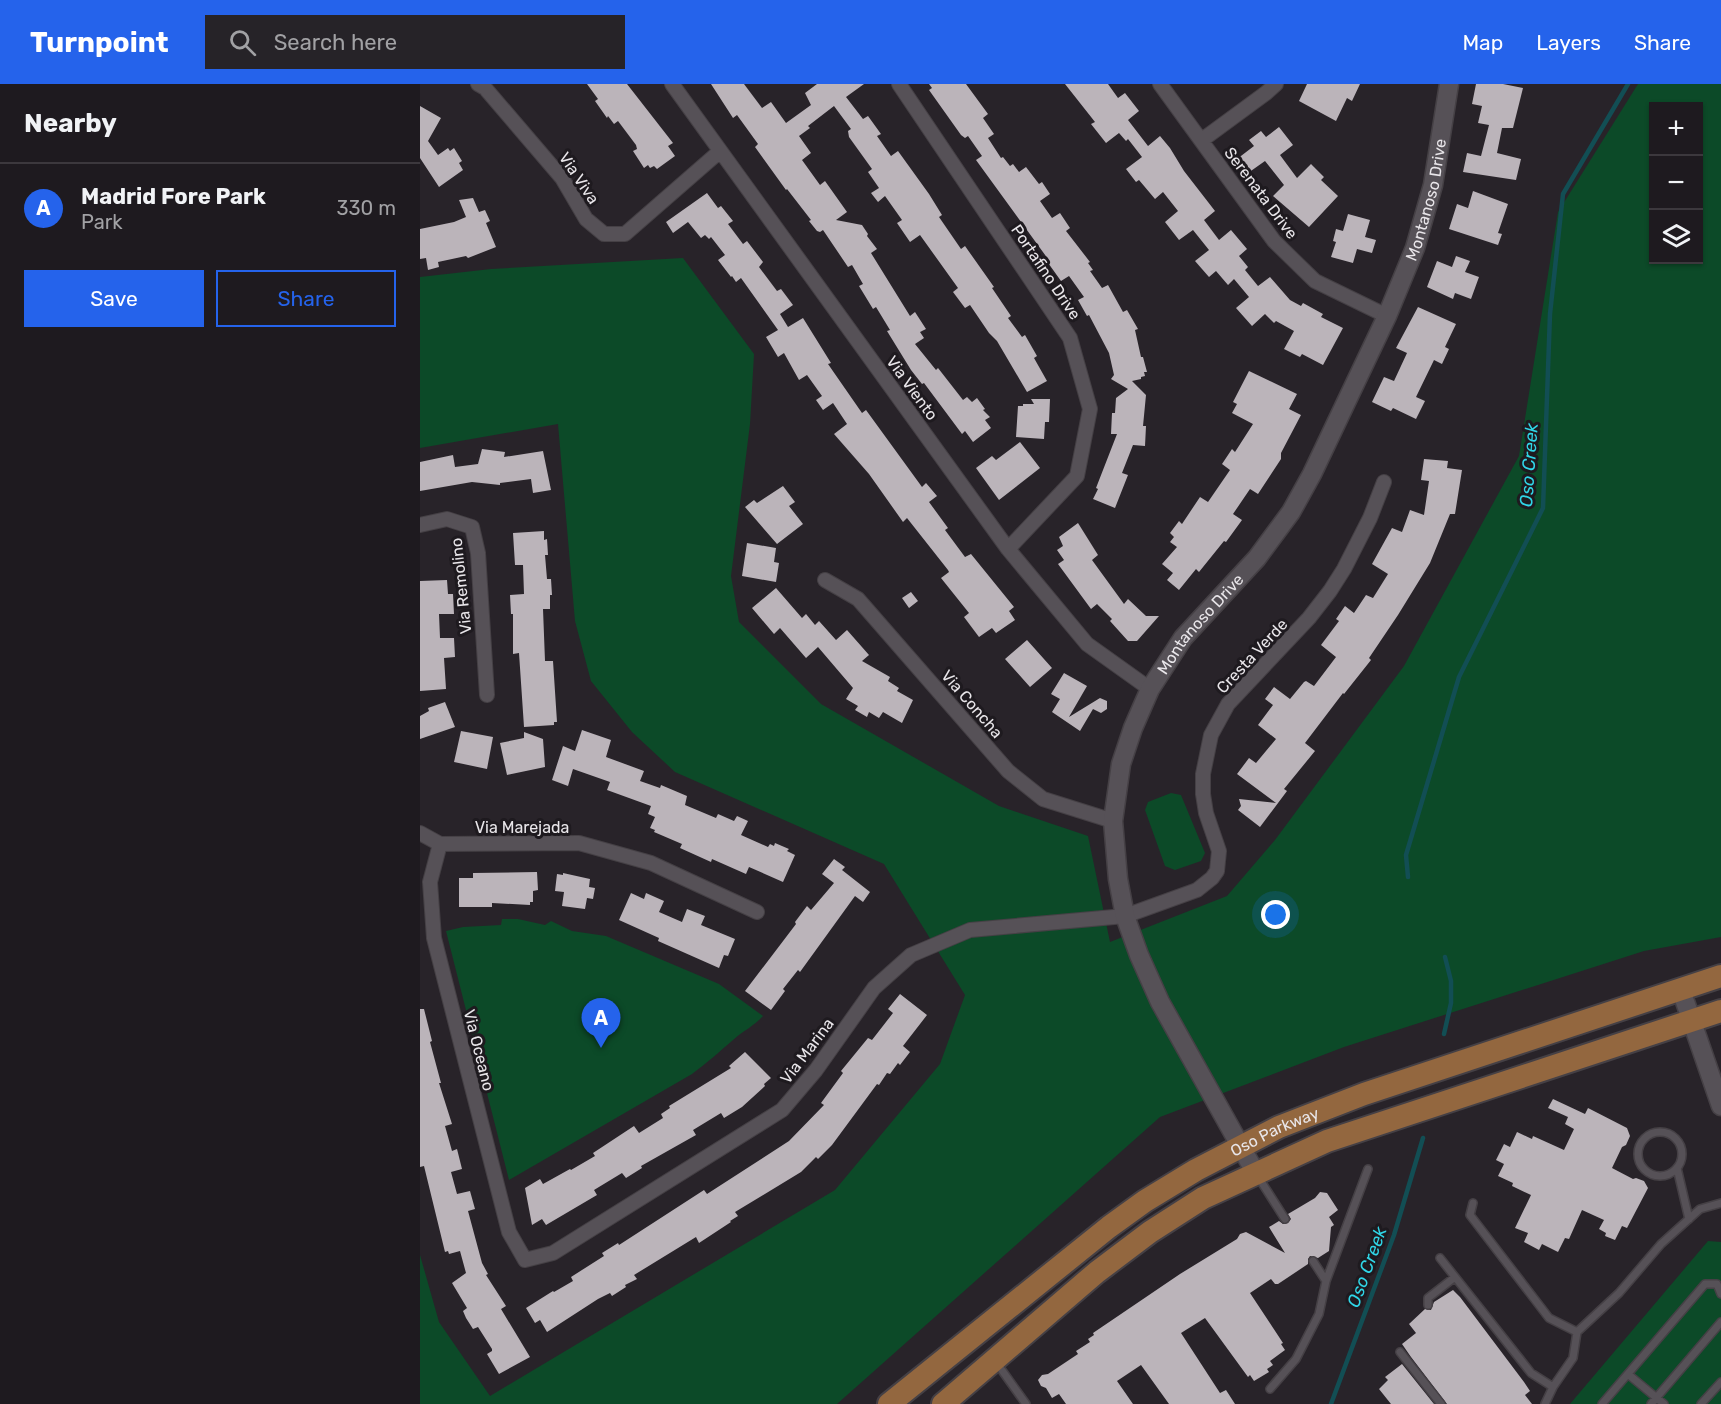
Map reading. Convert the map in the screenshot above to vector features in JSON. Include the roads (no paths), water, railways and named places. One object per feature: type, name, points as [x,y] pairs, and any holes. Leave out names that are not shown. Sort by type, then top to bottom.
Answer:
[{"type":"main road","name":"Oso Parkway","points":[[889,1404],[1109,1227],[1145,1201],[1242,1145],[1279,1127],[1364,1094],[1721,976]]},
{"type":"main road","name":"Oso Parkway","points":[[943,1404],[1096,1272],[1150,1232],[1203,1198],[1326,1141],[1721,1011]]},
{"type":"street","name":"Via Viva","points":[[478,84],[485,88],[562,178],[586,219],[604,234],[625,234],[719,152]]},
{"type":"street","name":"Via Viento","points":[[672,84],[1008,549],[1087,644],[1150,689]]},
{"type":"street","name":"Portafino Drive","points":[[899,84],[1070,338],[1090,409],[1077,476],[1008,549]]},
{"type":"street","name":"Serenata Drive","points":[[1160,84],[1274,241],[1315,281],[1387,316]]},
{"type":"street","points":[[1202,140],[1276,84]]},
{"type":"street","name":"Montanoso Drive","points":[[1256,1172],[1160,1002],[1125,916],[1118,879],[1113,821],[1121,764],[1150,689],[1183,638],[1257,558],[1290,512],[1312,474],[1387,316],[1415,248],[1433,185],[1449,84]]},
{"type":"street","name":"Cresta Verde","points":[[1125,916],[1197,890],[1217,871],[1219,851],[1211,830],[1203,794],[1203,774],[1211,735],[1228,704],[1309,618],[1330,591],[1354,549],[1384,482]]},
{"type":"street","name":"Via Remolino","points":[[420,525],[447,519],[472,527],[478,553],[487,695]]},
{"type":"street","name":"Via Concha","points":[[825,580],[858,599],[1008,771],[1043,799],[1113,821]]},
{"type":"street","name":"Via Marejada","points":[[420,833],[440,844],[579,843],[651,863],[757,912]]},
{"type":"street","name":"Via Oceano","points":[[440,844],[430,882],[434,938],[508,1232],[525,1260]]},
{"type":"street","name":"Via Marina","points":[[525,1260],[553,1253],[782,1110],[816,1070],[874,988],[911,955],[970,930],[1125,916]]},
{"type":"street","points":[[1681,990],[1721,1106]]},
{"type":"lane","points":[[1677,1168],[1658,1176],[1645,1170],[1639,1157],[1641,1143],[1652,1134],[1666,1133],[1673,1136],[1681,1148],[1681,1162],[1677,1168],[1689,1219]]},
{"type":"lane","points":[[1270,1389],[1296,1359],[1319,1314],[1326,1281],[1368,1169]]},
{"type":"lane","points":[[1256,1172],[1285,1219]]},
{"type":"lane","points":[[1473,1203],[1470,1215],[1549,1318],[1578,1332]]},
{"type":"lane","points":[[1545,1404],[1573,1358],[1578,1332],[1619,1293],[1660,1244],[1700,1209],[1721,1203]]},
{"type":"lane","points":[[1440,1258],[1531,1373],[1553,1388]]},
{"type":"lane","points":[[1313,1262],[1326,1281]]},
{"type":"lane","points":[[1428,1305],[1428,1298],[1455,1277]]},
{"type":"lane","points":[[1602,1404],[1705,1284],[1717,1284],[1721,1294]]},
{"type":"lane","points":[[1651,1404],[1721,1322]]},
{"type":"lane","points":[[1400,1352],[1441,1404]]},
{"type":"lane","points":[[994,1360],[1026,1404]]},
{"type":"lane","points":[[1629,1375],[1664,1404]]},
{"type":"lane","points":[[1701,1404],[1721,1382]]},
{"type":"waterway","name":"Oso Creek","points":[[1408,877],[1406,855],[1459,677],[1543,508],[1550,314],[1563,194],[1628,84]]},
{"type":"waterway","name":"Oso Creek","points":[[1444,1034],[1451,1003],[1451,981],[1445,957]]},
{"type":"waterway","name":"Oso Creek","points":[[1331,1404],[1394,1235],[1423,1138]]},
{"type":"place","name":"Madrid Fore Park","points":[[601,1048]]}]
